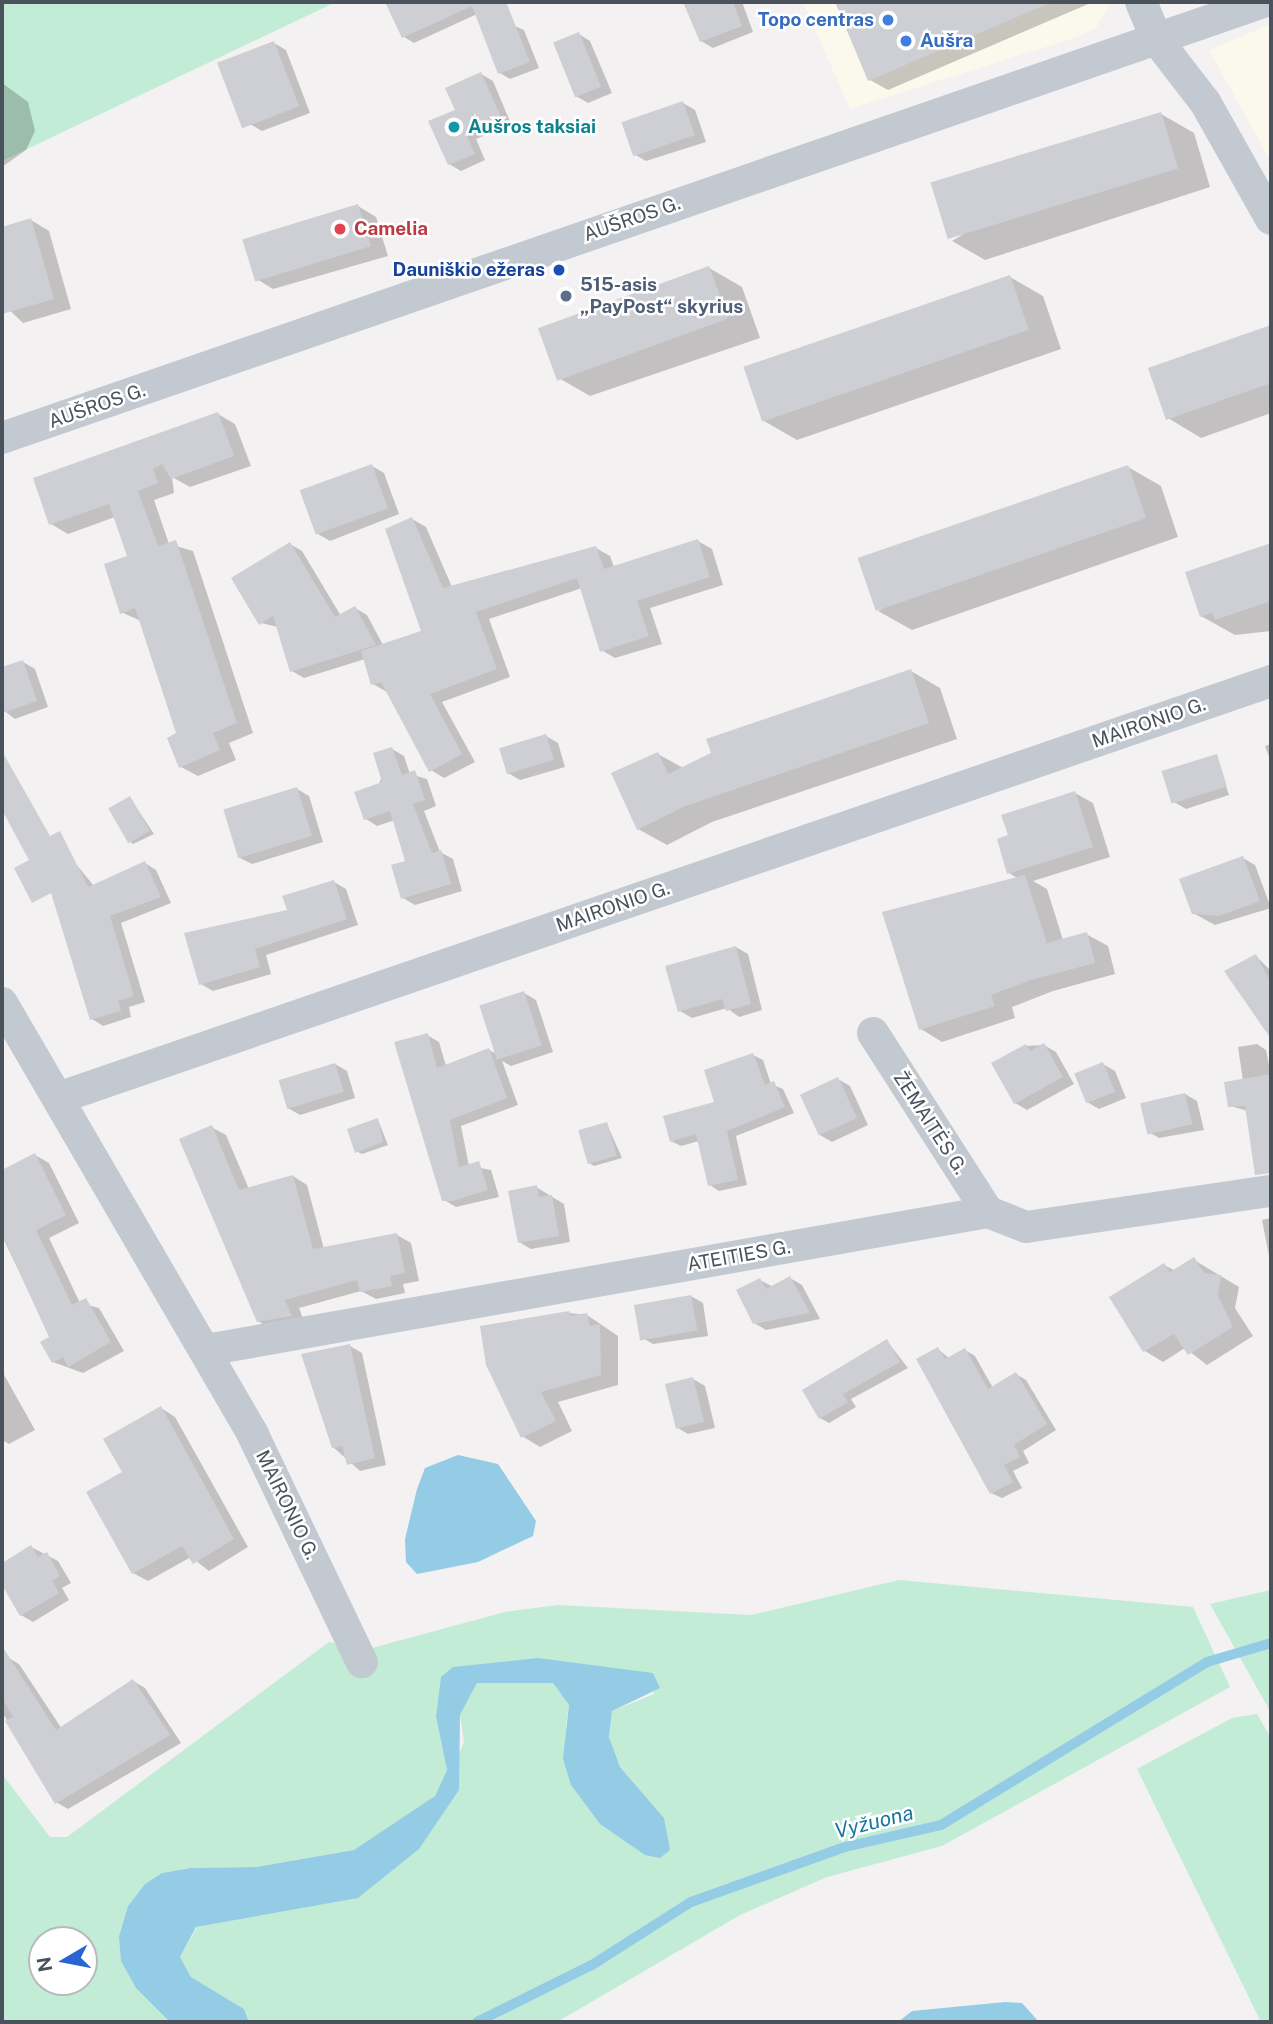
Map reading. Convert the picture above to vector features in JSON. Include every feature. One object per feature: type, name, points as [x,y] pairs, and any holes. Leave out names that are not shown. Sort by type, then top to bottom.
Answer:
[{"type":"street","points":[[1141,2],[1157,40],[1205,102],[1271,219]]},
{"type":"street","name":"AUŠROS G.","points":[[2,439],[1263,2]]},
{"type":"street","name":"MAIRONIO G.","points":[[362,1662],[206,1350],[61,1097],[1271,681]]},
{"type":"street","points":[[2,1003],[61,1097]]},
{"type":"street","name":"ŽEMAITĖS G.","points":[[873,1033],[988,1212]]},
{"type":"street","points":[[988,1212],[1026,1227],[1271,1191]]},
{"type":"street","name":"ATEITIES G.","points":[[206,1350],[988,1212]]},
{"type":"shaded area","points":[[803,2],[1111,2],[1096,28],[1074,38],[850,109]]},
{"type":"shaded area","points":[[1271,24],[1271,162],[1209,50]]},
{"type":"green space","points":[[2,2],[336,2],[2,161]]},
{"type":"green space","points":[[899,1580],[1193,1607],[1230,1687],[942,1846],[827,1877],[740,1915],[557,2022],[249,2022],[244,2009],[191,1977],[180,1957],[197,1927],[252,1915],[419,1849],[464,1742],[460,1715],[477,1683],[553,1683],[569,1704],[566,1727],[664,1818],[620,1767],[609,1737],[612,1711],[654,1694],[652,1673],[453,1667],[436,1717],[447,1770],[435,1796],[401,1821],[354,1850],[256,1867],[191,1868],[162,1873],[145,1884],[128,1906],[119,1936],[170,2022],[2,2022],[2,1774],[50,1837],[67,1837],[329,1642],[368,1649],[505,1612],[558,1605],[751,1615]]},
{"type":"green space","points":[[1271,1590],[1271,1713],[1210,1604]]},
{"type":"green space","points":[[1257,1714],[1271,1738],[1271,2022],[1261,2022],[1137,1769],[1232,1718]]},
{"type":"water","points":[[458,1455],[498,1464],[536,1521],[533,1536],[478,1562],[417,1574],[406,1562],[405,1539],[417,1489],[425,1468]]},
{"type":"water","points":[[538,1658],[653,1673],[660,1688],[612,1711],[609,1737],[620,1767],[664,1818],[670,1850],[660,1858],[645,1855],[600,1824],[571,1785],[563,1759],[569,1705],[553,1683],[477,1683],[460,1715],[459,1790],[419,1849],[358,1898],[196,1927],[180,1957],[191,1977],[244,2009],[249,2022],[170,2022],[136,1988],[121,1961],[119,1936],[128,1906],[145,1884],[162,1873],[191,1868],[256,1867],[354,1850],[435,1796],[447,1770],[436,1717],[441,1677],[453,1667]]},
{"type":"water","points":[[1005,2002],[1022,2003],[1039,2022],[898,2022],[912,2011]]},
{"type":"building","points":[[385,2],[506,2],[530,62],[498,74],[472,6],[402,38]]},
{"type":"building","points":[[683,2],[733,2],[742,26],[700,42]]},
{"type":"building","name":"Aušra","points":[[835,2],[1052,2],[868,81]]},
{"type":"building","points":[[579,32],[601,87],[575,97],[553,42]]},
{"type":"building","points":[[274,41],[299,106],[242,128],[217,63]]},
{"type":"building","name":"Aušros taksiai","points":[[481,72],[501,117],[465,132],[475,154],[448,165],[428,121],[455,110],[445,88]]},
{"type":"building","points":[[683,101],[695,135],[633,156],[622,122]]},
{"type":"building","points":[[1161,112],[1178,168],[948,239],[931,182]]},
{"type":"building","points":[[358,204],[371,246],[255,281],[242,239]]},
{"type":"building","points":[[31,218],[54,299],[2,314],[2,227]]},
{"type":"building","points":[[709,266],[728,319],[557,381],[538,328]]},
{"type":"building","points":[[1010,275],[1029,330],[762,422],[743,367]]},
{"type":"building","points":[[1271,325],[1271,383],[1166,420],[1148,368]]},
{"type":"building","points":[[218,412],[234,456],[171,479],[162,464],[153,469],[158,483],[138,491],[158,546],[176,540],[237,723],[213,733],[220,750],[179,768],[167,738],[176,733],[135,608],[120,614],[104,564],[127,556],[109,504],[49,525],[33,478]]},
{"type":"building","points":[[372,464],[388,508],[316,535],[300,490]]},
{"type":"building","points":[[1128,465],[1146,518],[876,611],[858,558]]},
{"type":"building","points":[[412,517],[443,588],[596,546],[604,569],[698,539],[710,577],[637,601],[649,636],[600,652],[577,578],[476,612],[497,669],[430,694],[462,754],[429,772],[381,682],[371,685],[361,651],[421,631],[385,529]]},
{"type":"building","points":[[290,542],[335,617],[355,606],[376,645],[290,672],[273,616],[259,625],[231,578]]},
{"type":"building","points":[[1271,543],[1271,601],[1215,620],[1212,613],[1200,617],[1185,572]]},
{"type":"building","points":[[23,660],[37,701],[2,713],[2,667]]},
{"type":"building","points":[[911,669],[929,723],[683,807],[637,830],[611,773],[658,752],[668,774],[711,753],[706,739]]},
{"type":"building","points":[[546,734],[554,760],[507,774],[499,748]]},
{"type":"building","points":[[392,747],[402,775],[415,770],[425,800],[413,804],[432,853],[441,850],[451,884],[401,899],[391,865],[405,861],[390,811],[364,820],[354,792],[382,782],[373,753]]},
{"type":"building","points":[[2,751],[50,836],[60,831],[88,887],[145,861],[161,897],[110,916],[134,996],[118,1001],[121,1011],[90,1020],[51,893],[32,903],[14,868],[29,860],[2,810]]},
{"type":"building","points":[[1217,754],[1227,787],[1171,803],[1162,771]]},
{"type":"building","points":[[297,787],[312,836],[238,858],[223,810]]},
{"type":"building","points":[[1075,791],[1093,847],[1007,874],[997,839],[1008,835],[1001,815]]},
{"type":"building","points":[[130,796],[150,831],[128,843],[108,808]]},
{"type":"building","points":[[1243,856],[1260,901],[1219,916],[1192,914],[1179,879]]},
{"type":"building","points":[[1025,875],[1047,943],[1087,932],[1095,963],[1031,980],[991,995],[995,1006],[919,1030],[882,912]]},
{"type":"building","points":[[334,880],[347,919],[255,949],[260,967],[199,985],[184,933],[287,910],[282,896]]},
{"type":"building","points":[[736,946],[751,1004],[726,1011],[722,999],[678,1012],[665,966]]},
{"type":"building","points":[[1256,954],[1271,983],[1271,1039],[1224,971]]},
{"type":"building","points":[[524,991],[542,1045],[497,1060],[479,1006]]},
{"type":"building","points":[[428,1033],[437,1068],[489,1048],[507,1098],[450,1120],[459,1167],[479,1161],[488,1190],[453,1201],[442,1201],[394,1042]]},
{"type":"building","points":[[1044,1043],[1063,1077],[1014,1104],[991,1063],[1026,1044],[1030,1051]]},
{"type":"building","points":[[753,1053],[765,1085],[774,1081],[785,1107],[727,1131],[738,1180],[708,1186],[696,1134],[670,1142],[663,1116],[714,1102],[704,1070]]},
{"type":"building","points":[[1103,1062],[1115,1092],[1086,1103],[1074,1074]]},
{"type":"building","points":[[335,1063],[344,1092],[287,1109],[279,1080]]},
{"type":"building","points":[[1271,1074],[1271,1173],[1255,1175],[1245,1106],[1228,1107],[1224,1082]]},
{"type":"building","points":[[838,1077],[857,1118],[819,1136],[800,1095]]},
{"type":"building","points":[[1185,1093],[1192,1124],[1147,1135],[1140,1103]]},
{"type":"building","points":[[378,1118],[383,1142],[355,1153],[347,1129]]},
{"type":"building","points":[[607,1122],[617,1156],[588,1164],[578,1130]]},
{"type":"building","points":[[212,1125],[239,1190],[293,1175],[313,1249],[397,1233],[405,1273],[390,1276],[392,1286],[360,1292],[357,1280],[285,1300],[292,1316],[257,1322],[179,1139]]},
{"type":"building","points":[[35,1153],[66,1215],[36,1230],[72,1305],[86,1298],[111,1342],[68,1367],[63,1357],[52,1363],[40,1342],[49,1337],[2,1234],[2,1170]]},
{"type":"building","points":[[537,1185],[539,1197],[552,1195],[559,1236],[518,1243],[508,1191]]},
{"type":"building","points":[[1194,1257],[1204,1273],[1221,1275],[1218,1296],[1233,1327],[1188,1355],[1174,1334],[1143,1352],[1109,1297],[1164,1263],[1170,1272]]},
{"type":"building","points":[[790,1276],[810,1313],[753,1324],[736,1290],[760,1278],[766,1289]]},
{"type":"building","points":[[691,1295],[697,1330],[640,1341],[634,1305]]},
{"type":"building","points":[[569,1311],[570,1316],[587,1313],[590,1326],[600,1324],[601,1375],[541,1392],[556,1421],[521,1438],[486,1365],[480,1326]]},
{"type":"building","points":[[887,1339],[900,1362],[843,1394],[848,1402],[819,1419],[802,1390]]},
{"type":"building","points":[[350,1344],[375,1458],[347,1465],[342,1446],[332,1448],[301,1354]]},
{"type":"building","points":[[938,1347],[945,1359],[965,1348],[988,1389],[1016,1372],[1047,1424],[1014,1445],[1020,1457],[1004,1465],[1013,1482],[990,1494],[916,1359]]},
{"type":"building","points":[[693,1377],[704,1422],[676,1429],[665,1384]]},
{"type":"building","points":[[161,1406],[234,1539],[193,1564],[182,1546],[132,1574],[86,1492],[122,1472],[103,1439]]},
{"type":"building","points":[[31,1545],[38,1557],[47,1552],[60,1576],[52,1581],[59,1593],[20,1616],[2,1585],[2,1563]]},
{"type":"building","points":[[2,1646],[56,1730],[133,1679],[170,1735],[55,1804],[5,1721],[13,1717],[2,1698]]},
{"type":"waterway","name":"Vyžuona","points":[[477,2022],[592,1965],[691,1902],[845,1847],[941,1825],[1207,1662],[1271,1643]]},
{"type":"place","name":"Topo centras","points":[[888,20]]},
{"type":"place","name":"Aušra","points":[[906,41]]},
{"type":"place","name":"Aušros taksiai","points":[[454,127]]},
{"type":"place","name":"Camelia","points":[[340,229]]},
{"type":"place","name":"Dauniškio ežeras","points":[[559,270]]},
{"type":"place","name":"515-asis „PayPost“ skyrius","points":[[566,296]]}]
